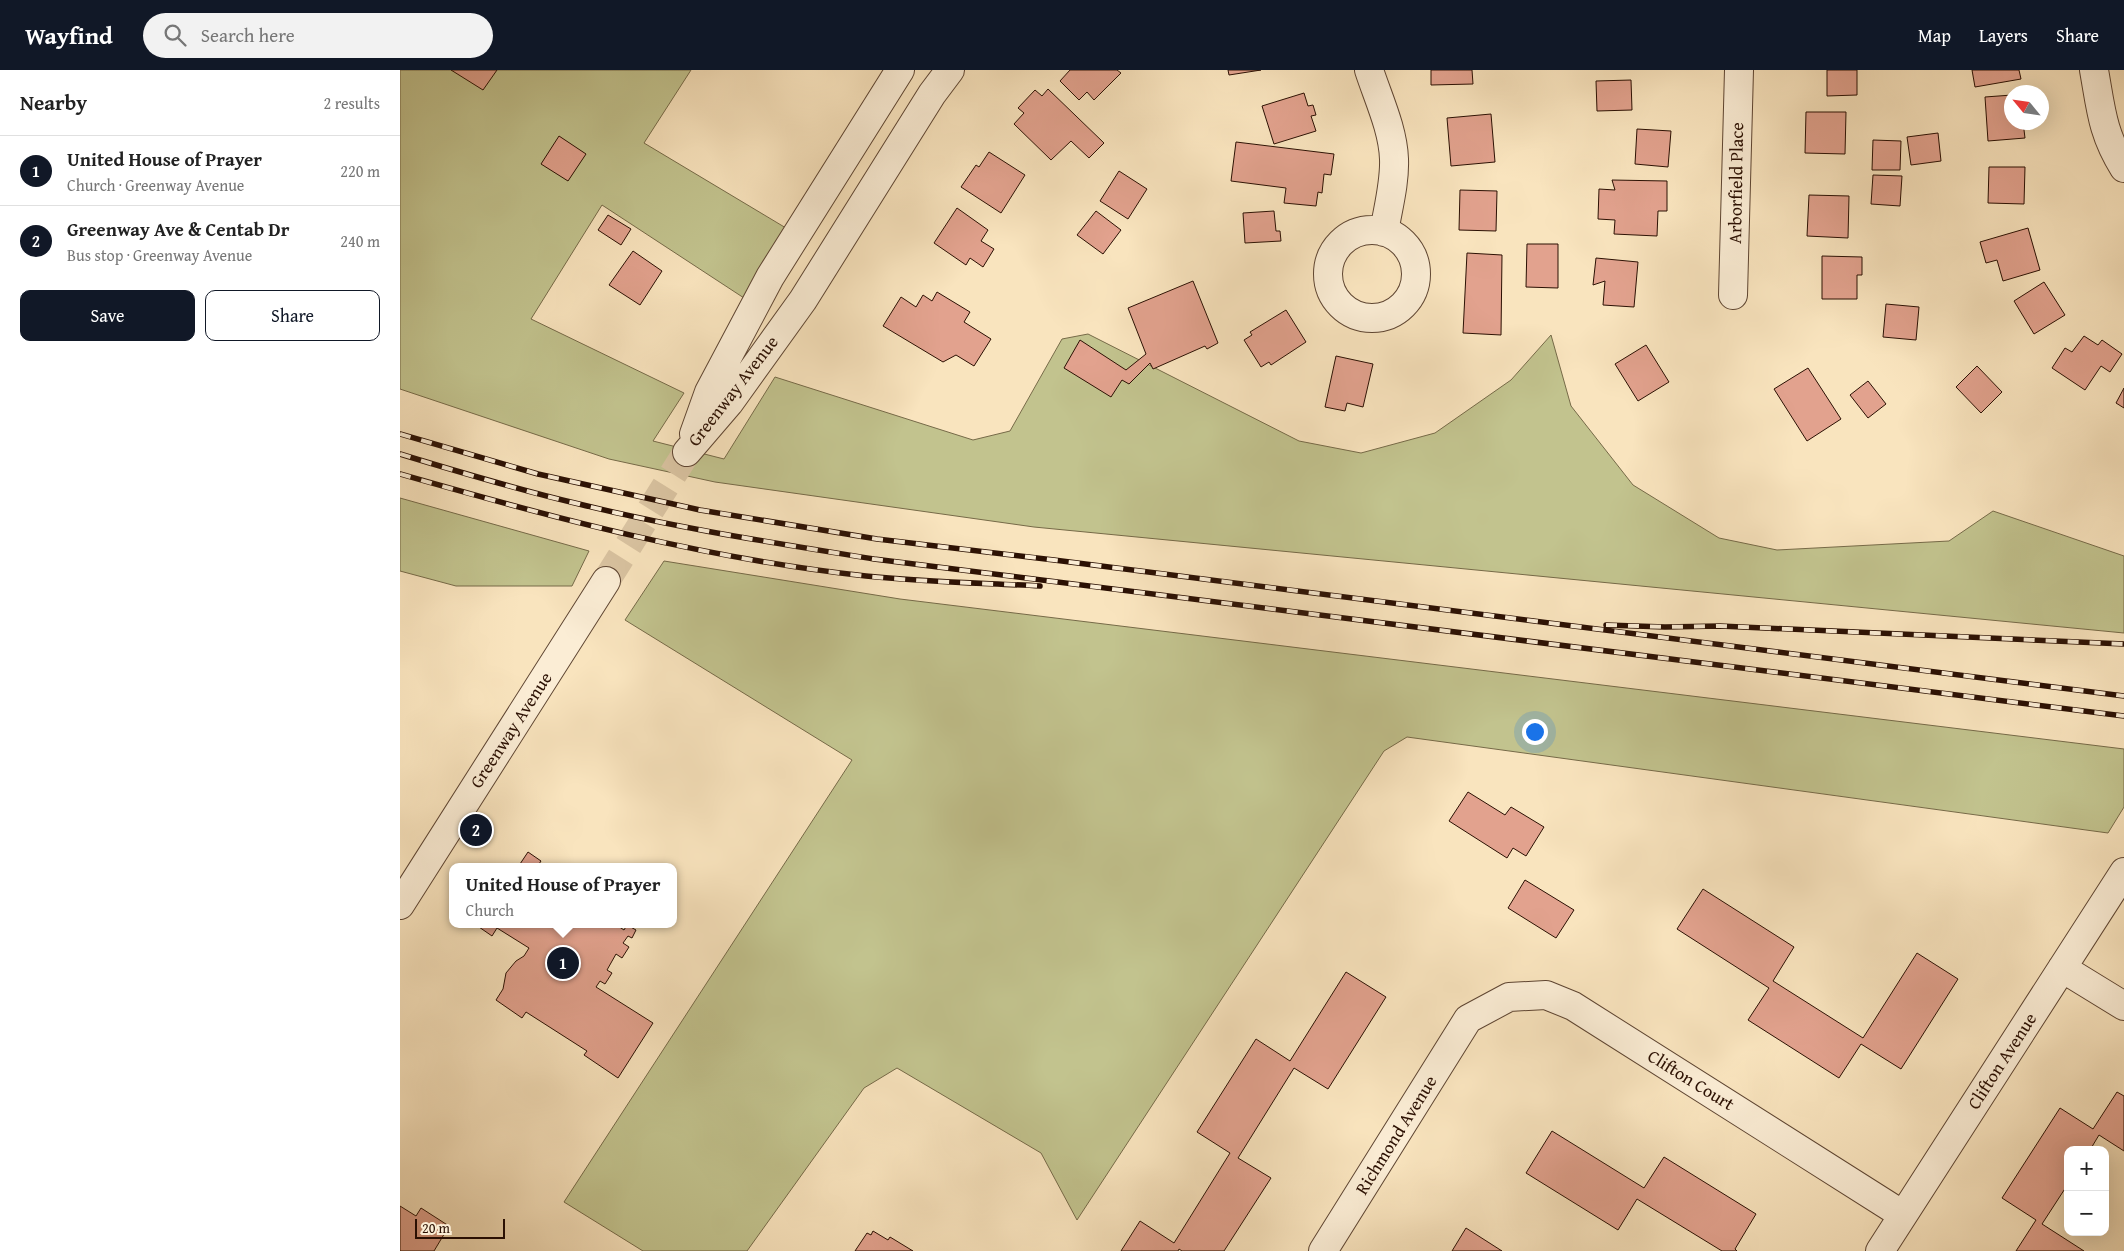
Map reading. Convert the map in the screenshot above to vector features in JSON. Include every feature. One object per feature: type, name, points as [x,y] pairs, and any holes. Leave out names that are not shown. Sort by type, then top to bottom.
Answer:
[{"type":"street","name":"Greenway Avenue","points":[[900,70],[770,277],[709,392],[687,452],[728,403],[803,300],[932,94],[950,70]]},
{"type":"street","points":[[1369,70],[1392,139],[1394,160],[1392,186],[1384,232]]},
{"type":"street","name":"Arborfield Place","points":[[1733,295],[1739,70]]},
{"type":"street","points":[[2094,70],[2103,125],[2110,146],[2124,168]]},
{"type":"street","name":"Greenway Avenue","points":[[400,905],[606,581]]},
{"type":"street","name":"Clifton Avenue","points":[[1880,1251],[2124,872]]},
{"type":"street","points":[[2062,968],[2124,1006]]},
{"type":"street","name":"Clifton Court","points":[[1468,1019],[1509,997],[1546,995],[1573,1006],[1904,1215]]},
{"type":"street","name":"Richmond Avenue","points":[[1323,1251],[1468,1019]]},
{"type":"green space","points":[[400,70],[691,70],[644,143],[786,228],[744,298],[602,205],[531,319],[684,393],[653,441],[724,459],[775,377],[973,440],[1010,431],[1062,339],[1088,334],[1299,441],[1361,453],[1435,433],[1511,380],[1551,335],[1571,406],[1633,485],[1719,538],[1777,550],[1949,541],[1993,511],[2124,556],[2124,633],[1034,527],[715,482],[609,459],[400,389]]},
{"type":"green space","points":[[400,498],[589,551],[572,586],[456,586],[400,571]]},
{"type":"green space","points":[[664,561],[900,599],[2124,749],[2124,807],[2108,833],[1407,737],[1384,751],[1077,1220],[1041,1153],[897,1068],[864,1088],[747,1251],[643,1251],[564,1202],[852,760],[625,620]]},
{"type":"building","points":[[451,70],[497,70],[483,90]]},
{"type":"building","points":[[1070,70],[1117,70],[1121,73],[1094,100],[1087,92],[1079,100],[1060,81]]},
{"type":"building","points":[[1228,70],[1261,70],[1229,75]]},
{"type":"building","points":[[1431,70],[1472,70],[1473,84],[1431,85]]},
{"type":"building","points":[[1827,70],[1857,70],[1857,95],[1827,96]]},
{"type":"building","points":[[1972,70],[2019,70],[2021,79],[1975,87]]},
{"type":"building","points":[[1631,80],[1632,110],[1597,111],[1596,81]]},
{"type":"building","points":[[1048,89],[1104,143],[1089,158],[1071,141],[1051,160],[1014,124],[1024,113],[1018,108],[1035,90],[1042,96]]},
{"type":"building","points":[[1304,93],[1308,106],[1313,105],[1316,115],[1311,116],[1316,131],[1274,144],[1262,106]]},
{"type":"building","points":[[2004,96],[2004,130],[2024,130],[2025,138],[1988,141],[1985,97]]},
{"type":"building","points":[[1806,112],[1846,112],[1845,154],[1805,153]]},
{"type":"building","points":[[1491,114],[1495,162],[1451,166],[1447,118]]},
{"type":"building","points":[[1637,129],[1671,131],[1668,167],[1635,164]]},
{"type":"building","points":[[1938,133],[1941,161],[1911,165],[1907,137]]},
{"type":"building","points":[[559,136],[586,154],[568,181],[541,164]]},
{"type":"building","points":[[1873,140],[1901,141],[1900,170],[1872,170]]},
{"type":"building","points":[[1236,142],[1334,154],[1331,175],[1324,174],[1322,193],[1318,192],[1316,206],[1284,203],[1286,188],[1231,181]]},
{"type":"building","points":[[989,152],[1025,175],[1001,213],[961,187],[976,165],[979,167]]},
{"type":"building","points":[[1989,167],[2025,167],[2024,204],[1988,203]]},
{"type":"building","points":[[1119,171],[1147,189],[1128,219],[1100,201]]},
{"type":"building","points":[[1873,175],[1902,176],[1900,206],[1871,204]]},
{"type":"building","points":[[1612,180],[1667,181],[1667,211],[1658,211],[1657,236],[1614,234],[1615,220],[1598,219],[1599,189],[1615,190]]},
{"type":"building","points":[[1460,190],[1497,191],[1496,231],[1459,230]]},
{"type":"building","points":[[1809,195],[1849,196],[1848,238],[1807,236]]},
{"type":"building","points":[[957,208],[988,230],[981,241],[994,249],[983,267],[970,258],[966,265],[934,243]]},
{"type":"building","points":[[1096,211],[1121,230],[1103,254],[1077,235]]},
{"type":"building","points":[[1274,211],[1276,231],[1280,231],[1281,241],[1245,243],[1243,213]]},
{"type":"building","points":[[608,215],[631,229],[621,245],[598,230]]},
{"type":"building","points":[[2028,228],[2040,270],[2003,281],[1997,260],[1986,263],[1980,242]]},
{"type":"building","points":[[1527,244],[1558,244],[1558,288],[1526,287]]},
{"type":"building","points":[[633,251],[662,271],[640,305],[609,285]]},
{"type":"building","points":[[1467,253],[1502,255],[1501,335],[1463,333]]},
{"type":"building","points":[[1822,256],[1862,257],[1862,275],[1857,275],[1857,299],[1822,299]]},
{"type":"building","points":[[1596,258],[1638,262],[1634,307],[1603,305],[1605,281],[1593,285]]},
{"type":"building","points":[[1193,281],[1218,343],[1207,349],[1205,346],[1153,369],[1150,363],[1129,384],[1122,380],[1111,397],[1064,368],[1080,340],[1126,370],[1146,354],[1128,308]]},
{"type":"building","points":[[2044,282],[2065,315],[2034,334],[2014,301]]},
{"type":"building","points":[[937,292],[970,312],[964,322],[991,339],[974,366],[956,355],[943,362],[883,326],[901,297],[916,307],[923,295],[932,301]]},
{"type":"building","points":[[1886,304],[1919,307],[1916,340],[1883,337]]},
{"type":"building","points":[[1286,310],[1306,342],[1271,365],[1269,362],[1261,367],[1244,340],[1252,335],[1250,332]]},
{"type":"building","points":[[2084,336],[2098,345],[2102,340],[2122,354],[2110,372],[2101,366],[2085,390],[2052,368],[2065,348],[2072,352]]},
{"type":"building","points":[[1646,345],[1669,382],[1638,401],[1615,364]]},
{"type":"building","points":[[1336,356],[1373,364],[1363,407],[1347,403],[1345,411],[1325,407]]},
{"type":"building","points":[[1977,366],[2002,392],[1981,413],[1956,387]]},
{"type":"building","points":[[1808,368],[1841,419],[1807,441],[1774,389]]},
{"type":"building","points":[[1868,381],[1886,404],[1868,418],[1850,395]]},
{"type":"building","points":[[2124,388],[2124,408],[2116,403]]},
{"type":"building","points":[[1468,792],[1505,815],[1511,807],[1544,827],[1526,856],[1513,848],[1507,858],[1449,821]]},
{"type":"building","points":[[528,852],[541,861],[540,863],[521,863]]},
{"type":"building","points":[[1525,880],[1574,910],[1556,938],[1508,908]]},
{"type":"building","points":[[1703,889],[1794,947],[1773,981],[1863,1038],[1917,953],[1958,979],[1901,1069],[1861,1044],[1839,1078],[1748,1020],[1769,988],[1677,929]]},
{"type":"building","points":[[480,928],[497,928],[492,936]]},
{"type":"building","points":[[497,928],[621,928],[624,930],[625,928],[632,928],[636,930],[632,938],[628,936],[623,943],[629,947],[622,958],[616,954],[607,970],[612,973],[605,984],[600,981],[596,987],[653,1023],[618,1078],[584,1055],[587,1051],[526,1012],[522,1018],[496,1000],[503,989],[506,973],[516,961],[524,956],[529,948]]},
{"type":"building","points":[[1346,972],[1386,997],[1328,1089],[1294,1068],[1238,1158],[1271,1178],[1224,1251],[1182,1251],[1179,1249],[1178,1251],[1121,1251],[1140,1221],[1174,1243],[1230,1153],[1197,1132],[1256,1039],[1290,1061]]},
{"type":"building","points":[[2117,1092],[2124,1096],[2124,1151],[2099,1135],[2092,1146],[2064,1146],[2064,1190],[2042,1224],[2084,1251],[2016,1251],[2036,1220],[2002,1198],[2060,1108],[2093,1129]]},
{"type":"building","points":[[1552,1131],[1644,1188],[1664,1157],[1756,1214],[1735,1249],[1737,1251],[1722,1251],[1637,1199],[1618,1230],[1526,1173]]},
{"type":"building","points":[[400,1206],[416,1216],[421,1208],[449,1226],[434,1251],[400,1251]]},
{"type":"building","points":[[1466,1228],[1502,1251],[1452,1251]]},
{"type":"building","points":[[873,1231],[888,1240],[890,1237],[913,1251],[855,1251],[867,1233],[871,1235]]},
{"type":"tunnel","points":[[606,581],[687,452]]},
{"type":"railway","points":[[400,434],[538,474],[700,510],[877,539],[2124,696]]},
{"type":"railway","points":[[400,454],[512,487],[615,513],[874,559],[2124,716]]},
{"type":"railway","points":[[400,474],[573,521],[689,548],[748,559],[807,569],[887,578],[1040,586]]},
{"type":"railway","points":[[1606,625],[1720,626],[2124,644]]},
{"type":"place","name":"Greenway Ave & Centab Dr","points":[[476,830]]},
{"type":"place","name":"United House of Prayer","points":[[563,963]]}]
